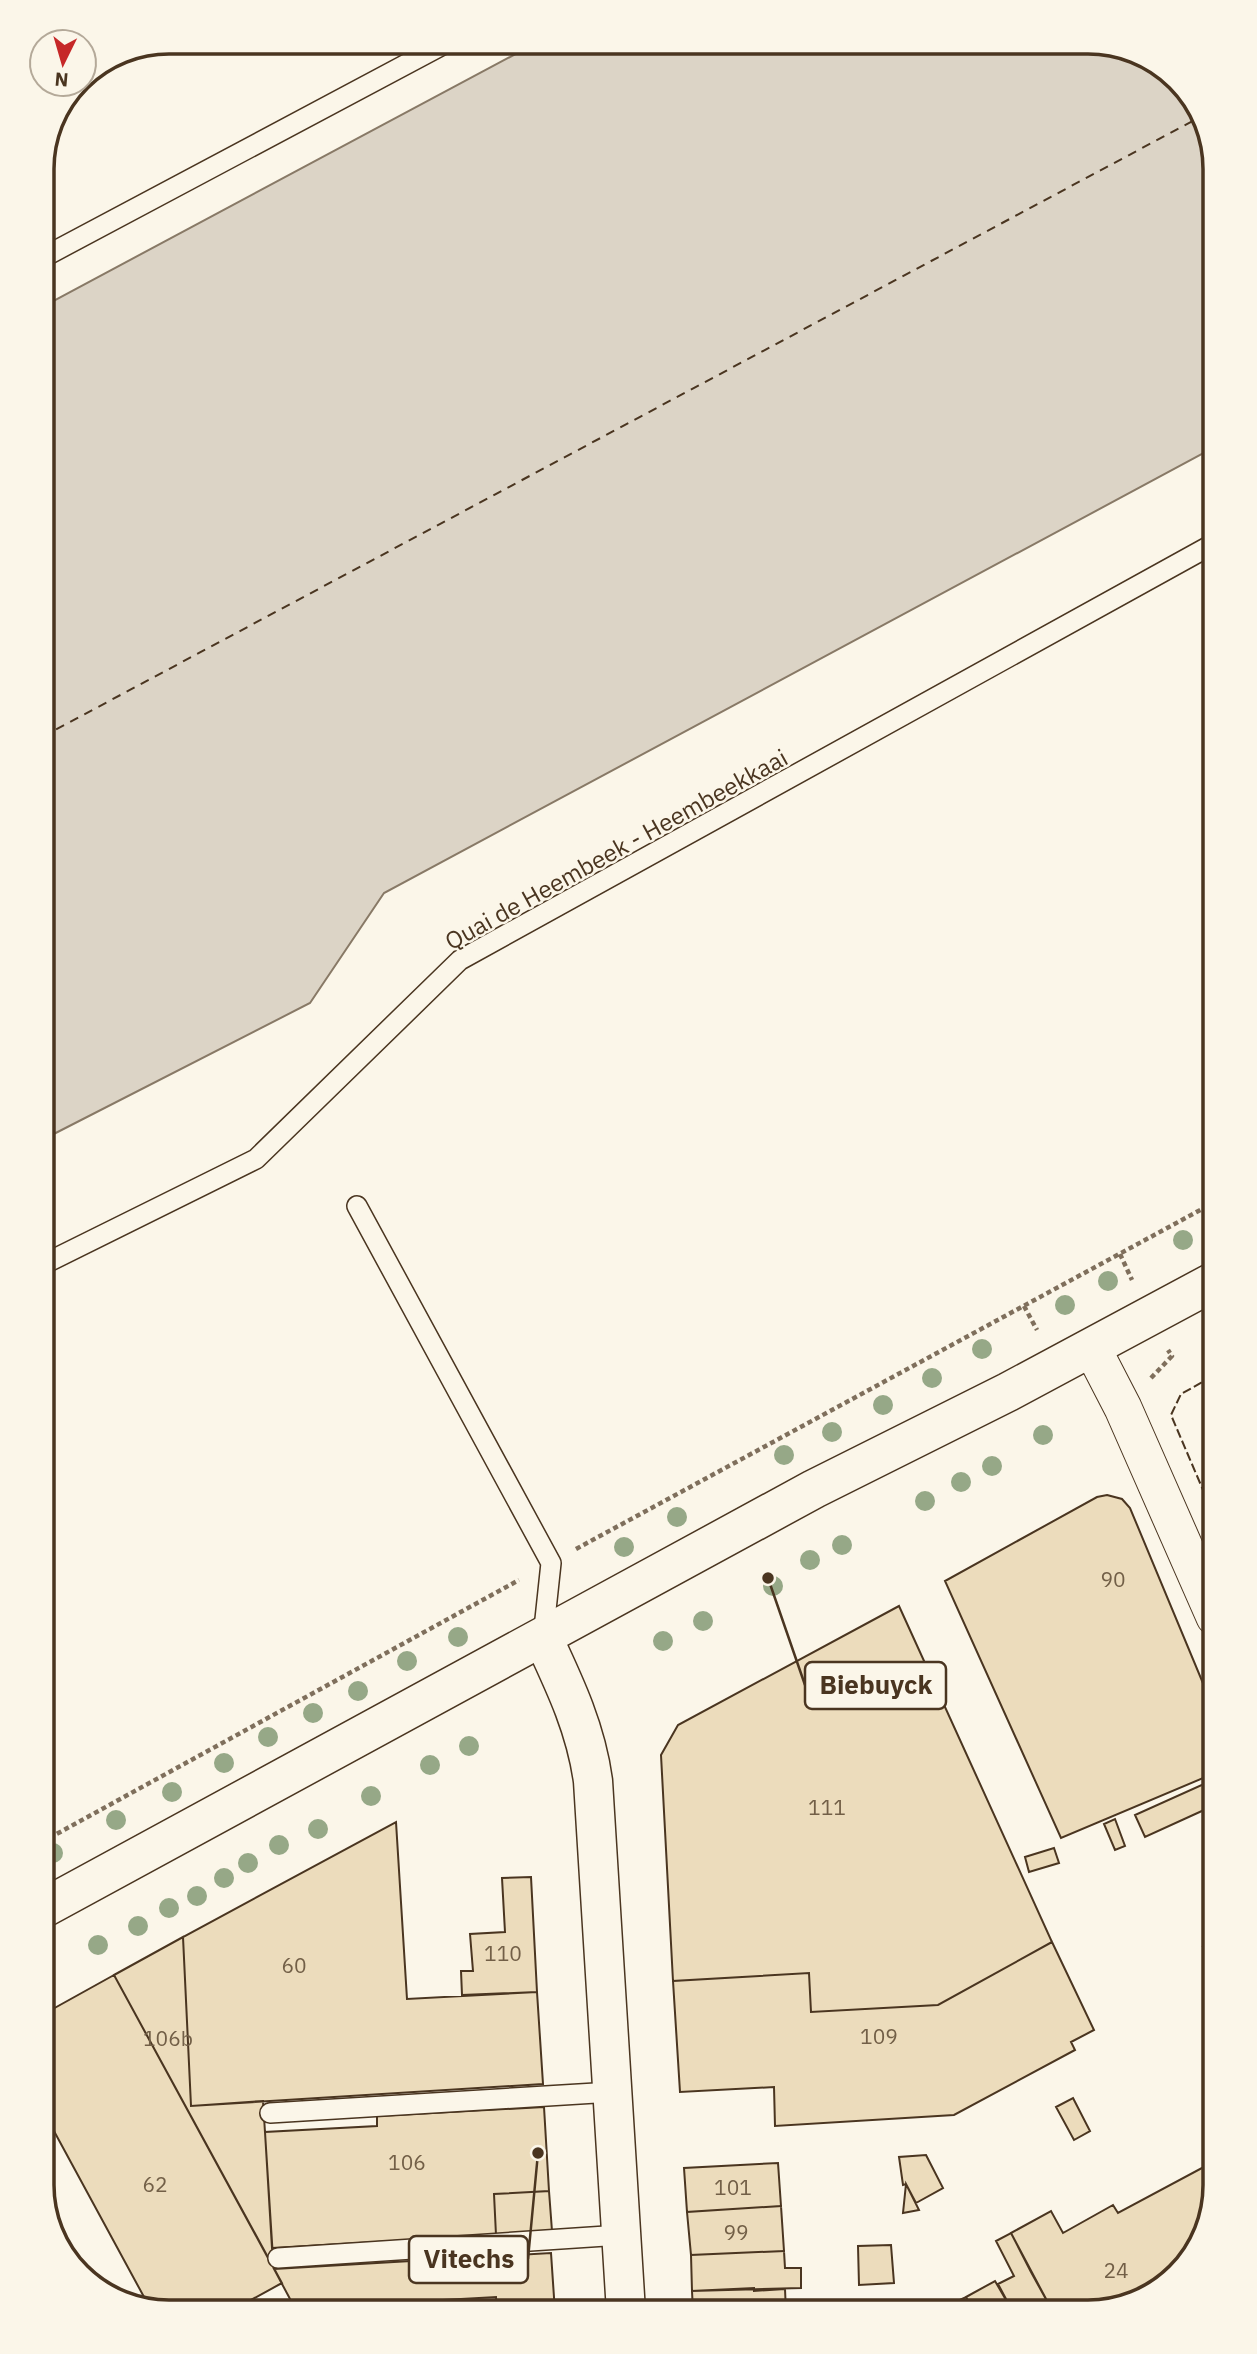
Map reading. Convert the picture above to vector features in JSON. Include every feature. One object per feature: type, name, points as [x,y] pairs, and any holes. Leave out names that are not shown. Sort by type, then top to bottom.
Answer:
[{"type":"main road","points":[[54,1903],[814,1489],[1092,1348],[1203,1288]]},
{"type":"main road","points":[[543,1638],[574,1704],[590,1755],[625,2300]]},
{"type":"street","points":[[1092,1348],[1123,1408],[1203,1590]]},
{"type":"lane","points":[[54,252],[425,54]]},
{"type":"lane","name":"Quai de Heembeek - Heembeekkaai","points":[[54,1259],[257,1159],[460,960],[1203,550]]},
{"type":"lane","points":[[357,1206],[551,1563],[543,1638]]},
{"type":"lane","points":[[270,2113],[612,2092]]},
{"type":"lane","points":[[278,2258],[621,2235]]},
{"type":"path","points":[[54,1835],[1203,1209]]},
{"type":"shaded area","points":[[516,54],[1095,54],[1125,60],[1158,78],[1179,99],[1194,125],[1201,147],[1203,453],[384,893],[310,1003],[54,1134],[54,301]]},
{"type":"building","points":[[1107,1495],[1122,1499],[1130,1508],[1203,1683],[1203,1778],[1061,1838],[945,1581],[1097,1497]]},
{"type":"building","points":[[899,1606],[1052,1942],[938,2005],[811,2012],[809,1973],[673,1981],[661,1755],[678,1725]]},
{"type":"building","points":[[1203,1784],[1203,1810],[1145,1837],[1135,1815]]},
{"type":"building","points":[[1115,1819],[1125,1846],[1115,1850],[1104,1824]]},
{"type":"building","points":[[396,1822],[407,1999],[537,1992],[543,2084],[191,2106],[183,1937]]},
{"type":"building","points":[[1054,1848],[1059,1863],[1029,1872],[1025,1857]]},
{"type":"building","points":[[531,1877],[537,1992],[462,1995],[461,1971],[473,1971],[470,1934],[505,1932],[502,1878]]},
{"type":"building","points":[[183,1937],[191,2106],[263,2101],[273,2258],[268,2258],[114,1975]]},
{"type":"building","points":[[1052,1942],[1094,2030],[1071,2042],[1075,2050],[954,2115],[775,2126],[774,2087],[680,2092],[673,1981],[809,1973],[811,2012],[938,2005]]},
{"type":"building","points":[[114,1975],[282,2283],[251,2300],[162,2300],[144,2297],[54,2131],[54,2008]]},
{"type":"building","points":[[1073,2098],[1090,2131],[1074,2140],[1056,2107]]},
{"type":"building","points":[[544,2107],[549,2191],[494,2194],[496,2235],[272,2248],[265,2132],[377,2126],[377,2116]]},
{"type":"building","points":[[926,2155],[943,2188],[916,2203],[906,2184],[903,2185],[899,2157]]},
{"type":"building","points":[[778,2163],[781,2206],[687,2212],[684,2168]]},
{"type":"building","points":[[1203,2167],[1202,2200],[1191,2236],[1174,2261],[1158,2276],[1132,2291],[1110,2298],[1047,2300],[1011,2233],[1051,2211],[1063,2233],[1113,2205],[1118,2213]]},
{"type":"building","points":[[906,2184],[919,2210],[903,2213]]},
{"type":"building","points":[[549,2191],[552,2231],[496,2235],[494,2194]]},
{"type":"building","points":[[781,2206],[784,2251],[691,2255],[687,2212]]},
{"type":"building","points":[[1011,2233],[1046,2300],[1007,2300],[998,2284],[1014,2276],[996,2241]]},
{"type":"building","points":[[891,2245],[894,2283],[859,2285],[858,2246]]},
{"type":"building","points":[[784,2251],[785,2268],[801,2268],[801,2288],[692,2291],[691,2255]]},
{"type":"building","points":[[551,2253],[554,2300],[496,2300],[496,2297],[444,2300],[291,2300],[274,2269]]},
{"type":"building","points":[[995,2281],[1006,2300],[968,2300],[966,2297]]},
{"type":"building","points":[[785,2289],[785,2300],[692,2300],[692,2291]]},
{"type":"ferry route","points":[[54,731],[1192,121]]},
{"type":"fence","points":[[1203,1382],[1181,1394],[1171,1415],[1203,1490]]},
{"type":"place","name":"Biebuyck","points":[[768,1578]]},
{"type":"place","name":"Vitechs","points":[[538,2153]]}]
